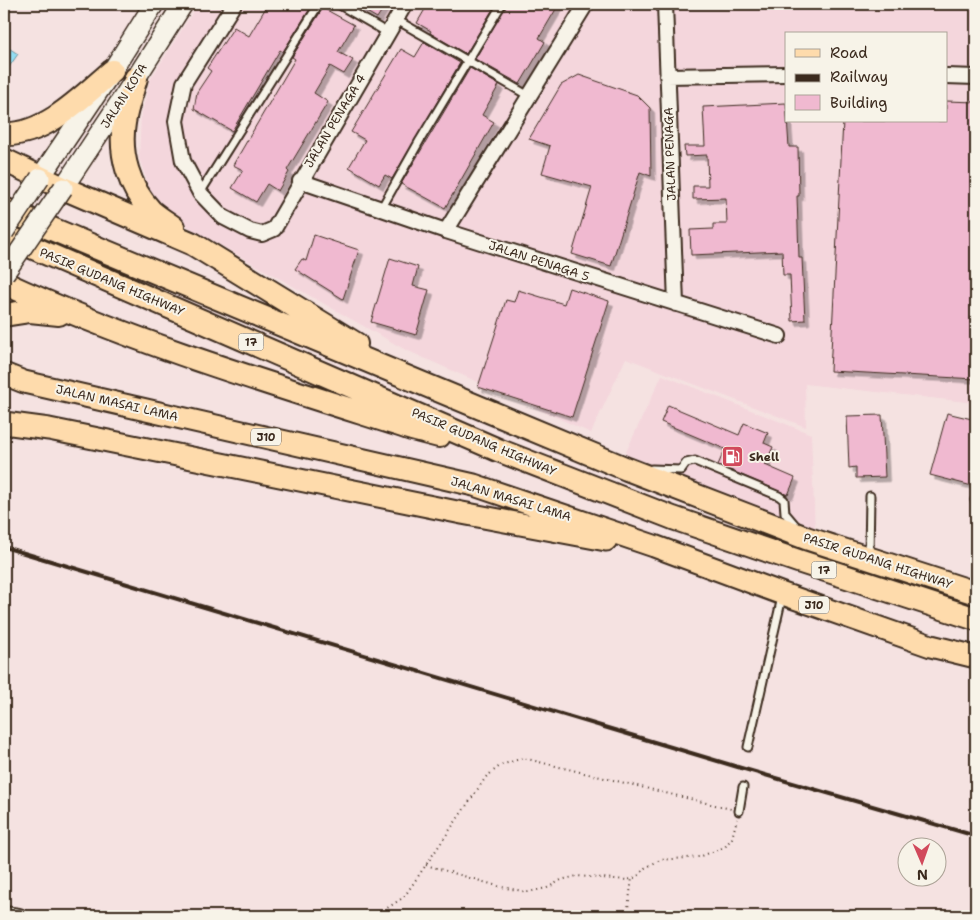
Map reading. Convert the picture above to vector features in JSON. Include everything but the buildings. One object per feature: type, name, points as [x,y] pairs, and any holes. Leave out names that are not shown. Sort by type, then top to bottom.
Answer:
[{"type":"highway","points":[[4,134],[31,129],[51,120],[72,106],[112,71]]},
{"type":"highway","points":[[136,78],[124,123],[123,150],[128,175],[137,194],[152,211],[193,244],[350,342],[442,393]]},
{"type":"highway","points":[[4,160],[40,178],[193,244]]},
{"type":"highway","name":"PASIR GUDANG HIGHWAY","points":[[4,209],[627,470],[806,538],[976,594]]},
{"type":"highway","name":"PASIR GUDANG HIGHWAY","points":[[4,234],[498,450],[673,518],[976,619]]},
{"type":"highway","points":[[4,284],[87,320],[173,352],[412,429],[498,450]]},
{"type":"highway","points":[[4,315],[15,312],[42,312],[87,320]]},
{"type":"main road","name":"JALAN KOTA","points":[[4,234],[154,4]]},
{"type":"main road","name":"JALAN KOTA","points":[[4,274],[136,78],[183,4]]},
{"type":"main road","name":"JALAN MASAI LAMA","points":[[4,374],[24,382],[474,485],[654,546],[931,646],[976,657]]},
{"type":"main road","points":[[4,423],[59,431],[587,537],[654,546]]},
{"type":"main road","points":[[519,524],[528,522],[532,518],[528,502]]},
{"type":"street","points":[[200,193],[183,161],[176,121],[184,82],[234,4]]},
{"type":"street","name":"JALAN PENAGA 4","points":[[200,193],[224,217],[250,231],[262,234],[274,228],[405,4]]},
{"type":"street","points":[[446,232],[586,4]]},
{"type":"street","name":"JALAN PENAGA","points":[[665,4],[676,304]]},
{"type":"street","points":[[667,76],[785,74]]},
{"type":"street","points":[[948,76],[976,77]]},
{"type":"street","name":"JALAN PENAGA 5","points":[[300,181],[446,232],[779,336]]},
{"type":"street","points":[[4,914],[19,916]]},
{"type":"lane","points":[[200,193],[320,4]]},
{"type":"lane","points":[[338,4],[388,33]]},
{"type":"lane","points":[[381,209],[502,4]]},
{"type":"lane","points":[[395,20],[529,96]]},
{"type":"lane","points":[[627,470],[681,470],[686,463],[695,461],[782,498],[785,504],[785,513],[806,538]]},
{"type":"lane","points":[[868,558],[870,496]]},
{"type":"lane","points":[[748,747],[783,594]]},
{"type":"lane","points":[[740,811],[742,787]]},
{"type":"path","points":[[375,916],[404,896],[486,777],[501,765],[523,758],[740,811],[732,838],[725,847],[699,857],[660,860],[646,868],[637,877],[627,880],[577,876],[561,880],[547,888],[528,892],[501,887],[426,865]]},
{"type":"path","points":[[627,916],[632,878]]},
{"type":"shaded area","points":[[198,4],[976,4],[976,403],[805,384],[806,427],[626,358],[591,433],[404,349],[190,228],[152,196],[139,158],[141,116],[150,80]]},
{"type":"shaded area","points":[[662,375],[811,434],[815,531],[625,454]]},
{"type":"water","points":[[4,45],[18,54],[9,67],[4,64]]},
{"type":"railway","points":[[4,547],[741,768],[976,836]]},
{"type":"place","name":"Shell","points":[[733,457]]}]
